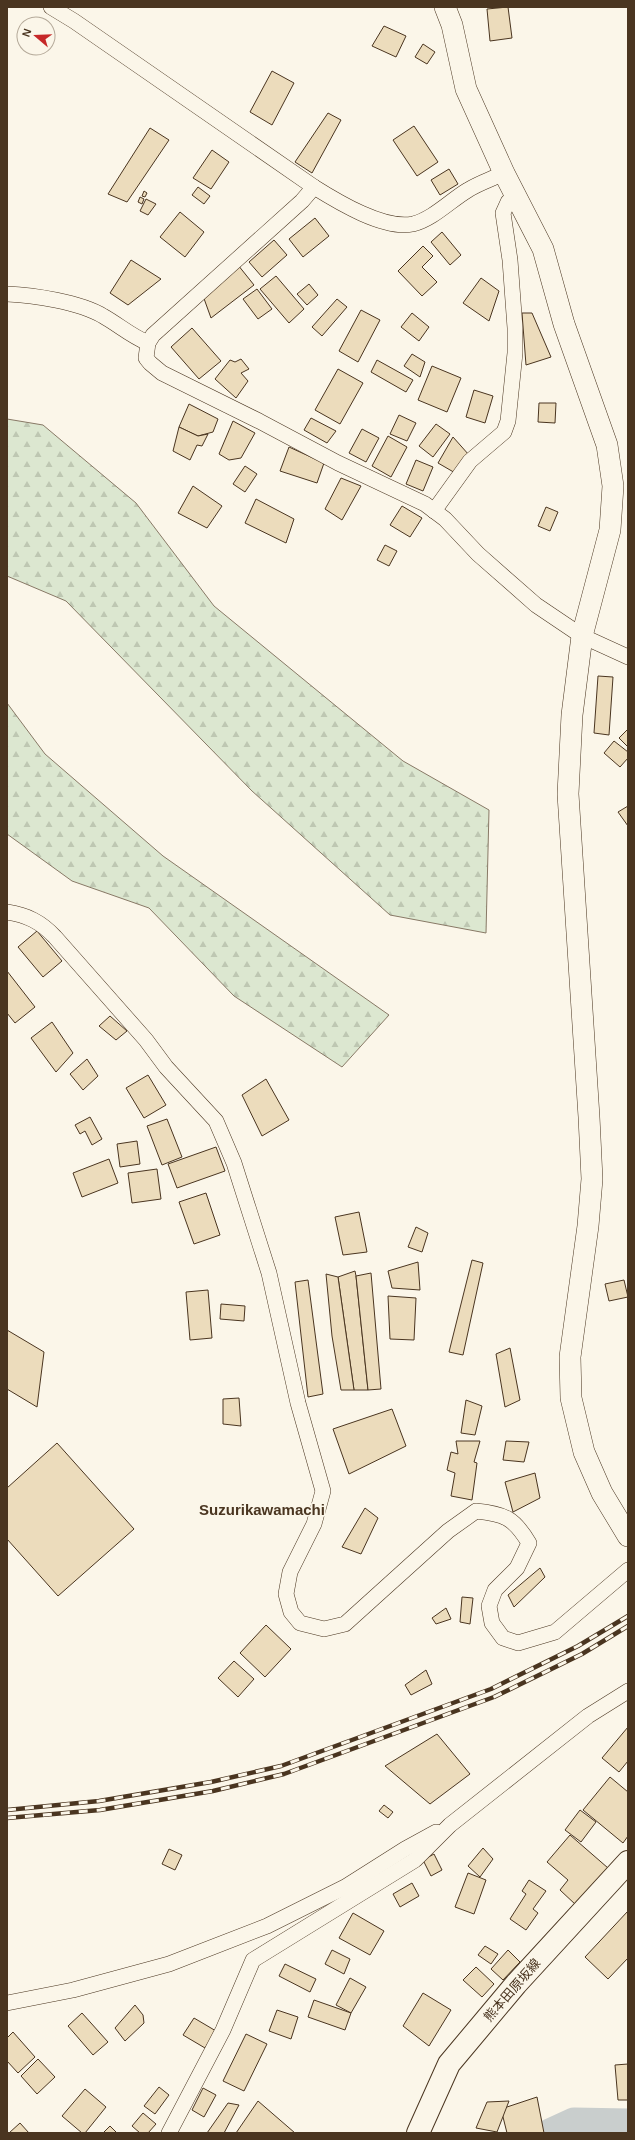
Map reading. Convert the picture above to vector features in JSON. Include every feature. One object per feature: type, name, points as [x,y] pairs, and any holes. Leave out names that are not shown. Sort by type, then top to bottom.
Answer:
[{"type":"main road","name":"熊本田原坂線","points":[[418,2133],[449,2064],[516,1984],[628,1862]]},
{"type":"street","points":[[51,7],[74,21],[314,187],[353,210],[389,222],[413,224],[430,216],[469,188],[504,173]]},
{"type":"street","points":[[445,7],[452,25],[466,89],[504,173],[543,249],[564,324],[607,445],[613,486],[610,530],[582,636],[572,715],[568,794],[592,1179],[588,1226],[570,1357],[571,1398],[584,1452],[602,1493],[628,1536]]},
{"type":"street","points":[[314,187],[302,201],[153,335],[148,343],[146,358],[162,373],[259,421],[338,463],[425,504],[445,519],[478,554],[516,590],[582,636],[628,657]]},
{"type":"street","points":[[434,511],[470,461],[504,432],[508,421],[515,347],[510,260],[504,213],[508,202],[516,194]]},
{"type":"street","points":[[7,294],[54,300],[96,312],[131,335],[148,343]]},
{"type":"street","points":[[7,912],[22,914],[45,926],[55,937],[146,1040],[166,1067],[216,1121],[234,1163],[269,1273],[298,1403],[323,1491],[314,1524],[290,1572],[286,1594],[291,1612],[300,1623],[324,1629],[344,1624],[448,1531],[476,1511],[498,1513],[508,1518],[518,1526],[529,1543],[517,1568],[495,1590],[489,1606],[492,1623],[503,1638],[518,1643],[555,1632],[628,1570]]},
{"type":"street","points":[[169,2133],[223,2030],[253,1960],[415,1860],[450,1825],[588,1716],[628,1691]]},
{"type":"street","points":[[7,2003],[73,1990],[169,1964],[267,1926],[345,1887],[405,1849],[450,1825]]},
{"type":"green space","points":[[7,419],[43,425],[136,503],[214,606],[403,761],[489,810],[486,933],[390,915],[252,791],[66,601],[7,576]]},
{"type":"green space","points":[[7,703],[45,754],[163,856],[389,1015],[342,1067],[234,996],[149,908],[72,881],[7,834]]},
{"type":"building","points":[[508,7],[512,38],[490,41],[487,9]]},
{"type":"building","points":[[384,26],[406,36],[396,57],[372,46]]},
{"type":"building","points":[[423,44],[435,52],[427,64],[415,57]]},
{"type":"building","points":[[272,71],[294,83],[272,125],[250,112]]},
{"type":"building","points":[[328,113],[341,120],[312,173],[295,162]]},
{"type":"building","points":[[414,126],[438,162],[417,176],[393,140]]},
{"type":"building","points":[[150,128],[169,140],[127,202],[108,194]]},
{"type":"building","points":[[212,150],[229,162],[211,189],[193,178]]},
{"type":"building","points":[[449,169],[458,184],[440,195],[431,180]]},
{"type":"building","points":[[198,187],[210,196],[204,204],[192,195]]},
{"type":"building","points":[[144,191],[147,193],[145,197],[142,196]]},
{"type":"building","points":[[140,197],[144,199],[142,204],[138,202]]},
{"type":"building","points":[[146,199],[156,204],[148,215],[140,211]]},
{"type":"building","points":[[180,212],[204,232],[185,257],[160,237]]},
{"type":"building","points":[[315,218],[329,236],[303,257],[289,239]]},
{"type":"building","points":[[442,232],[461,255],[450,265],[431,242]]},
{"type":"building","points":[[274,240],[287,255],[262,277],[249,262]]},
{"type":"building","points":[[423,246],[433,256],[422,267],[437,282],[422,296],[398,271]]},
{"type":"building","points":[[131,260],[161,279],[128,305],[110,293]]},
{"type":"building","points":[[238,265],[254,285],[211,318],[202,293]]},
{"type":"building","points":[[276,276],[304,309],[289,323],[260,289]]},
{"type":"building","points":[[481,278],[499,291],[489,321],[463,303]]},
{"type":"building","points":[[309,284],[318,295],[307,305],[297,294]]},
{"type":"building","points":[[257,289],[272,309],[258,319],[243,299]]},
{"type":"building","points":[[337,299],[347,307],[322,336],[312,327]]},
{"type":"building","points":[[361,310],[380,320],[358,362],[339,351]]},
{"type":"building","points":[[412,313],[429,327],[419,341],[401,327]]},
{"type":"building","points":[[522,313],[532,313],[551,357],[526,365]]},
{"type":"building","points":[[192,328],[221,361],[199,379],[171,347]]},
{"type":"building","points":[[412,354],[425,362],[420,377],[404,366]]},
{"type":"building","points":[[241,359],[249,369],[241,373],[248,381],[236,398],[215,379],[230,360],[235,362]]},
{"type":"building","points":[[377,360],[413,380],[406,392],[371,372]]},
{"type":"building","points":[[432,366],[461,378],[447,412],[418,400]]},
{"type":"building","points":[[338,369],[363,383],[340,424],[315,410]]},
{"type":"building","points":[[474,390],[493,396],[485,423],[466,417]]},
{"type":"building","points":[[539,403],[556,403],[555,423],[538,422]]},
{"type":"building","points":[[189,404],[218,419],[213,432],[198,436],[179,427]]},
{"type":"building","points":[[399,415],[416,423],[407,441],[390,434]]},
{"type":"building","points":[[311,418],[336,431],[327,443],[304,430]]},
{"type":"building","points":[[233,421],[255,433],[241,458],[229,460],[219,454]]},
{"type":"building","points":[[436,424],[450,434],[433,457],[419,446]]},
{"type":"building","points":[[179,427],[198,436],[208,434],[202,446],[197,445],[190,460],[173,451]]},
{"type":"building","points":[[362,429],[379,438],[366,462],[349,453]]},
{"type":"building","points":[[388,436],[407,447],[391,477],[372,466]]},
{"type":"building","points":[[453,437],[469,455],[457,474],[438,463]]},
{"type":"building","points":[[289,447],[324,463],[317,483],[280,471]]},
{"type":"building","points":[[416,460],[433,467],[423,491],[406,484]]},
{"type":"building","points":[[245,466],[257,474],[245,492],[233,484]]},
{"type":"building","points":[[341,478],[361,486],[342,520],[325,509]]},
{"type":"building","points":[[193,486],[222,506],[207,528],[178,513]]},
{"type":"building","points":[[256,499],[294,519],[286,543],[245,523]]},
{"type":"building","points":[[402,506],[422,518],[410,537],[390,525]]},
{"type":"building","points":[[546,507],[558,512],[550,531],[538,526]]},
{"type":"building","points":[[385,545],[397,551],[389,566],[377,560]]},
{"type":"building","points":[[598,676],[613,677],[609,735],[594,733]]},
{"type":"building","points":[[628,729],[628,747],[619,738]]},
{"type":"building","points":[[614,741],[628,752],[628,758],[620,767],[604,753]]},
{"type":"building","points":[[628,806],[628,826],[618,812]]},
{"type":"building","points":[[37,931],[62,961],[43,977],[18,947]]},
{"type":"building","points":[[7,971],[35,1007],[15,1023],[7,1013]]},
{"type":"building","points":[[110,1016],[127,1031],[116,1040],[99,1026]]},
{"type":"building","points":[[52,1022],[73,1053],[56,1072],[31,1038]]},
{"type":"building","points":[[87,1059],[98,1076],[83,1090],[70,1074]]},
{"type":"building","points":[[148,1075],[166,1105],[144,1118],[126,1088]]},
{"type":"building","points":[[266,1079],[289,1120],[262,1136],[242,1095]]},
{"type":"building","points":[[90,1117],[102,1139],[92,1145],[85,1131],[80,1134],[75,1125]]},
{"type":"building","points":[[167,1119],[182,1157],[162,1165],[147,1126]]},
{"type":"building","points":[[137,1141],[140,1164],[120,1167],[117,1144]]},
{"type":"building","points":[[216,1147],[225,1171],[177,1188],[168,1164]]},
{"type":"building","points":[[109,1159],[118,1183],[82,1197],[73,1173]]},
{"type":"building","points":[[157,1169],[161,1199],[132,1203],[128,1173]]},
{"type":"building","points":[[206,1193],[220,1235],[194,1244],[179,1202]]},
{"type":"building","points":[[359,1212],[367,1252],[343,1255],[335,1217]]},
{"type":"building","points":[[416,1227],[428,1233],[422,1252],[408,1247]]},
{"type":"building","points":[[472,1260],[483,1263],[463,1355],[449,1352]]},
{"type":"building","points":[[418,1262],[420,1290],[392,1288],[388,1271]]},
{"type":"building","points":[[355,1271],[368,1390],[354,1390],[338,1277]]},
{"type":"building","points":[[371,1273],[381,1389],[368,1390],[356,1276]]},
{"type":"building","points":[[326,1274],[338,1277],[354,1390],[341,1390],[332,1336]]},
{"type":"building","points":[[308,1280],[323,1394],[308,1397],[295,1282]]},
{"type":"building","points":[[624,1280],[628,1297],[609,1301],[605,1284]]},
{"type":"building","points":[[208,1290],[212,1338],[190,1340],[186,1292]]},
{"type":"building","points":[[388,1296],[416,1298],[414,1340],[390,1339]]},
{"type":"building","points":[[221,1304],[245,1306],[244,1321],[220,1319]]},
{"type":"building","points":[[7,1330],[44,1352],[37,1407],[7,1389]]},
{"type":"building","points":[[510,1348],[520,1400],[505,1407],[496,1354]]},
{"type":"building","points":[[239,1398],[241,1426],[223,1424],[223,1399]]},
{"type":"building","points":[[466,1400],[482,1406],[475,1435],[461,1433]]},
{"type":"building","points":[[392,1409],[406,1446],[349,1474],[333,1429]]},
{"type":"building","points":[[456,1441],[480,1441],[474,1462],[477,1463],[472,1500],[451,1496],[455,1473],[447,1470],[451,1452],[458,1454]]},
{"type":"building","points":[[506,1441],[529,1442],[524,1462],[503,1460]]},
{"type":"building","points":[[57,1443],[134,1529],[58,1596],[7,1539],[7,1488]]},
{"type":"building","points":[[535,1473],[540,1498],[513,1512],[505,1482]]},
{"type":"building","points":[[365,1508],[378,1518],[361,1554],[342,1547]]},
{"type":"building","points":[[540,1568],[545,1577],[514,1607],[508,1595]]},
{"type":"building","points":[[462,1597],[473,1598],[470,1624],[460,1622]]},
{"type":"building","points":[[446,1608],[451,1619],[436,1624],[432,1618]]},
{"type":"building","points":[[266,1625],[291,1649],[265,1677],[240,1653]]},
{"type":"building","points":[[234,1661],[254,1679],[238,1697],[218,1678]]},
{"type":"building","points":[[426,1670],[432,1684],[411,1695],[405,1685]]},
{"type":"building","points":[[628,1727],[628,1761],[619,1772],[602,1758]]},
{"type":"building","points":[[437,1734],[470,1774],[430,1804],[385,1766]]},
{"type":"building","points":[[610,1777],[628,1792],[628,1836],[623,1843],[583,1810]]},
{"type":"building","points":[[384,1805],[393,1812],[388,1818],[379,1811]]},
{"type":"building","points":[[580,1810],[596,1822],[581,1842],[565,1830]]},
{"type":"building","points":[[570,1835],[608,1868],[576,1905],[560,1890],[568,1880],[547,1862]]},
{"type":"building","points":[[483,1848],[493,1859],[480,1877],[468,1866]]},
{"type":"building","points":[[169,1849],[182,1855],[175,1870],[162,1864]]},
{"type":"building","points":[[434,1854],[442,1870],[431,1876],[423,1860]]},
{"type":"building","points":[[468,1873],[486,1880],[474,1914],[455,1907]]},
{"type":"building","points":[[529,1880],[546,1891],[533,1909],[538,1913],[526,1930],[510,1919],[526,1894],[522,1891]]},
{"type":"building","points":[[412,1883],[419,1896],[400,1907],[393,1894]]},
{"type":"building","points":[[628,1911],[628,1958],[608,1979],[585,1957]]},
{"type":"building","points":[[353,1913],[384,1931],[370,1955],[339,1938]]},
{"type":"building","points":[[485,1946],[498,1954],[491,1964],[478,1955]]},
{"type":"building","points":[[332,1950],[350,1959],[344,1974],[325,1964]]},
{"type":"building","points":[[508,1950],[520,1962],[503,1980],[491,1969]]},
{"type":"building","points":[[285,1964],[316,1979],[310,1992],[279,1976]]},
{"type":"building","points":[[476,1967],[494,1984],[482,1997],[463,1980]]},
{"type":"building","points":[[350,1978],[366,1987],[351,2013],[336,2005]]},
{"type":"building","points":[[423,1993],[451,2010],[429,2046],[403,2026]]},
{"type":"building","points":[[314,2000],[351,2013],[345,2030],[308,2017]]},
{"type":"building","points":[[135,2005],[143,2015],[144,2023],[125,2041],[115,2028]]},
{"type":"building","points":[[277,2010],[298,2017],[291,2039],[269,2031]]},
{"type":"building","points":[[82,2013],[108,2042],[93,2055],[68,2026]]},
{"type":"building","points":[[194,2018],[216,2031],[205,2048],[183,2035]]},
{"type":"building","points":[[13,2032],[35,2057],[18,2073],[7,2061],[7,2038]]},
{"type":"building","points":[[246,2034],[267,2044],[244,2091],[223,2081]]},
{"type":"building","points":[[38,2059],[55,2077],[37,2094],[21,2076]]},
{"type":"building","points":[[628,2064],[628,2100],[618,2100],[615,2065]]},
{"type":"building","points":[[159,2087],[169,2095],[155,2114],[144,2106]]},
{"type":"building","points":[[203,2088],[216,2095],[204,2117],[192,2110]]},
{"type":"building","points":[[85,2089],[106,2107],[85,2133],[82,2133],[62,2116]]},
{"type":"building","points":[[537,2097],[544,2133],[507,2133],[501,2109]]},
{"type":"building","points":[[258,2101],[295,2133],[236,2133]]},
{"type":"building","points":[[509,2101],[497,2132],[476,2128],[487,2102]]},
{"type":"building","points":[[228,2103],[239,2105],[224,2133],[207,2133]]},
{"type":"building","points":[[143,2113],[156,2124],[148,2133],[140,2133],[132,2126]]},
{"type":"building","points":[[20,2123],[29,2133],[9,2133]]},
{"type":"building","points":[[110,2126],[117,2133],[103,2133]]},
{"type":"waterway","points":[[550,2133],[574,2122],[628,2123]]},
{"type":"railway","points":[[7,1810],[99,1801],[211,1782],[281,1766],[491,1689],[578,1646],[628,1616]]},
{"type":"railway","points":[[7,1818],[100,1810],[213,1791],[284,1774],[494,1697],[582,1654],[628,1626]]},
{"type":"district","name":"Suzurikawamachi","points":[[262,1509]]}]
